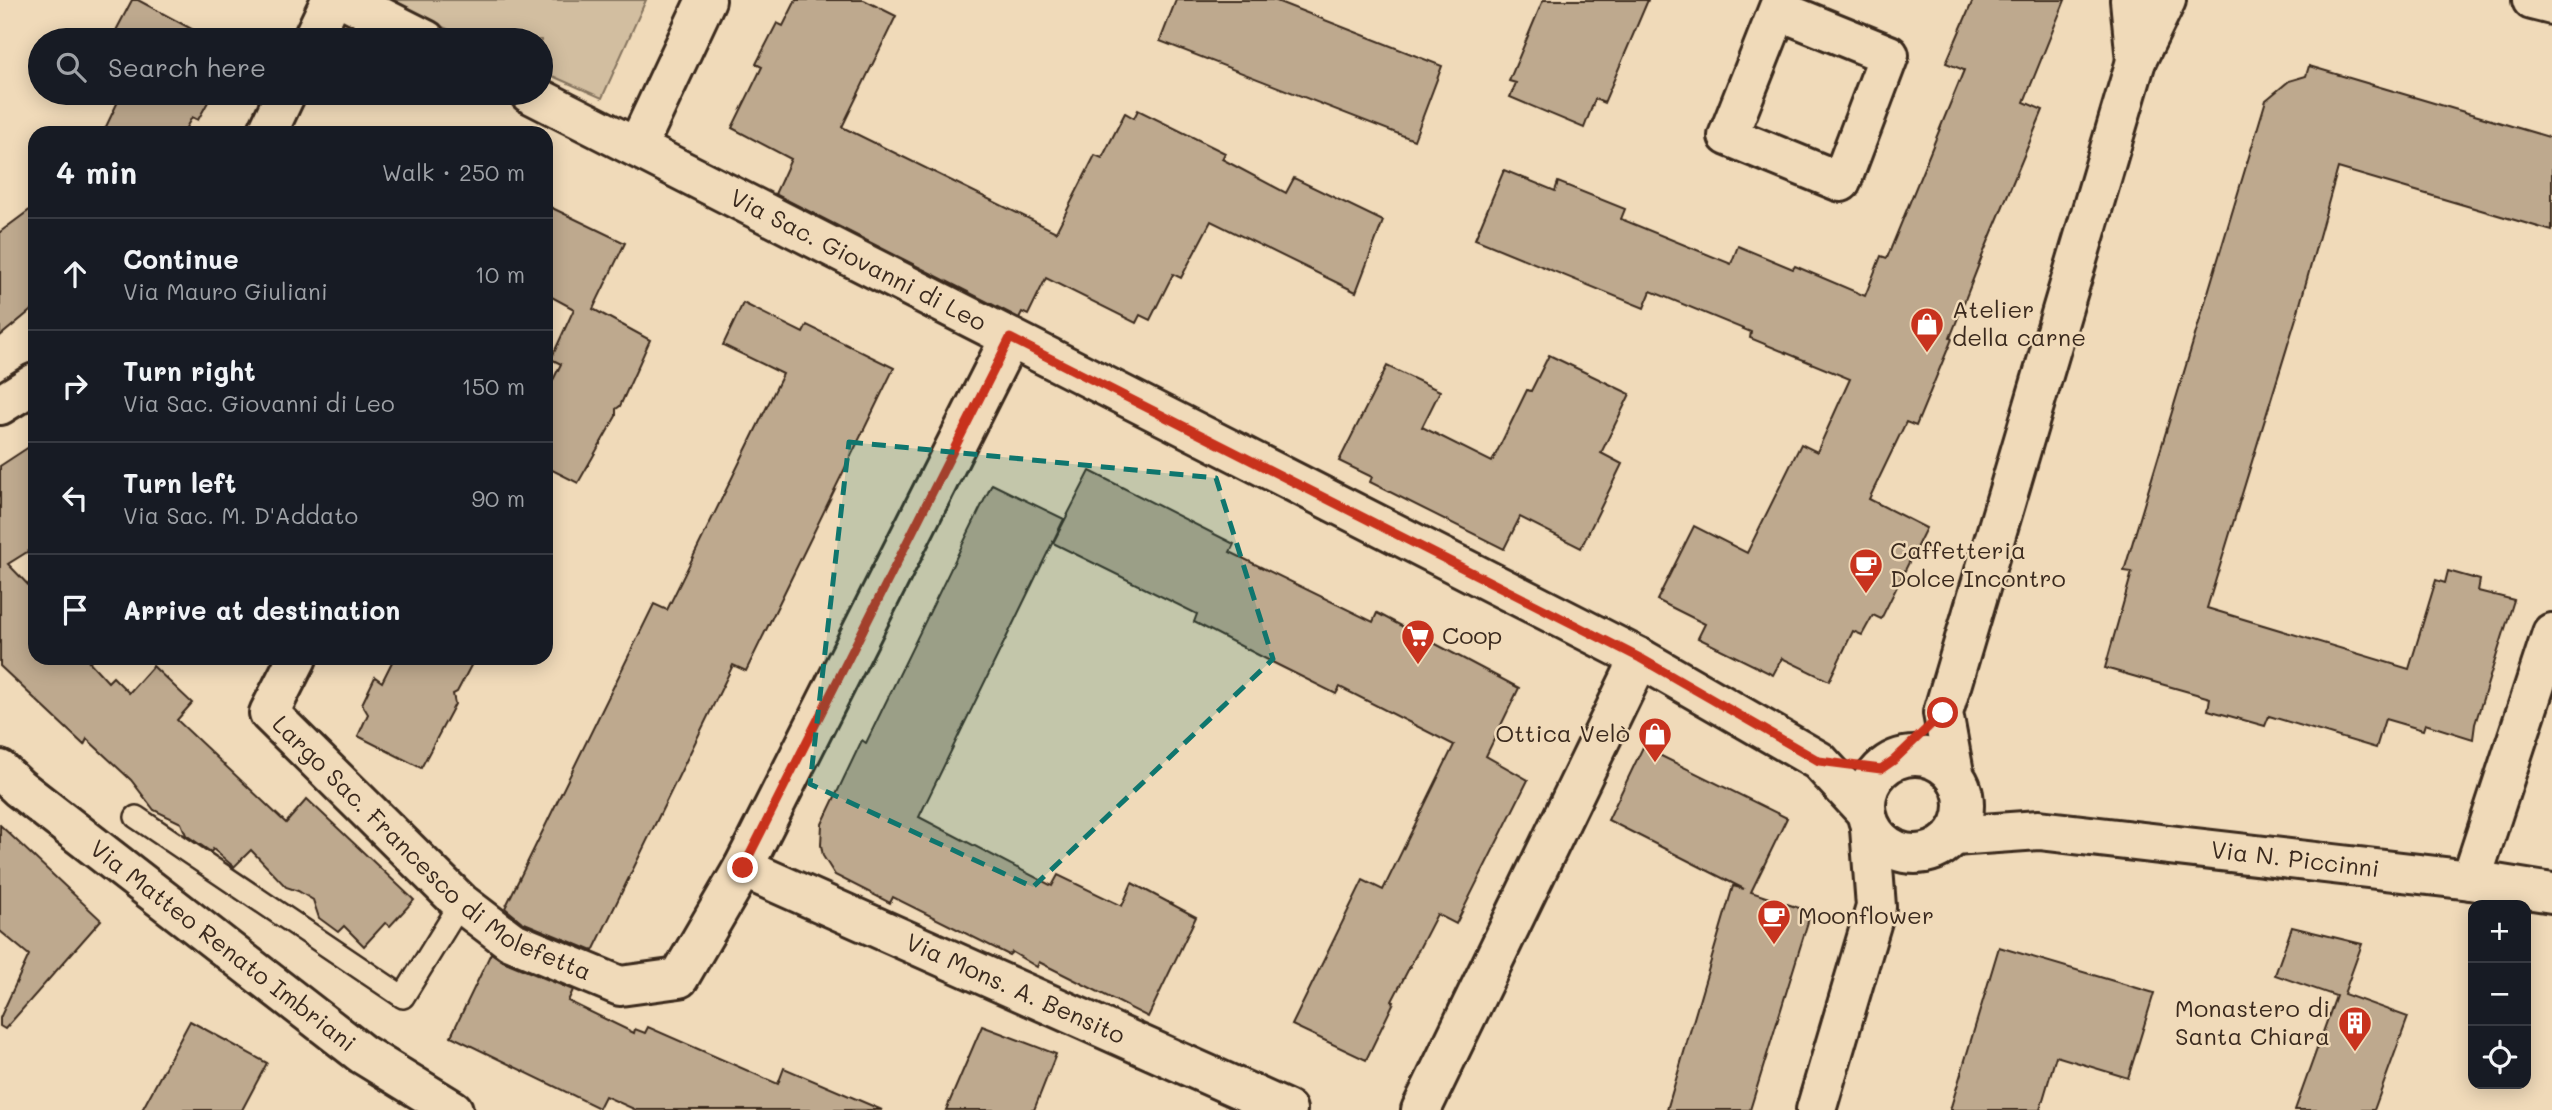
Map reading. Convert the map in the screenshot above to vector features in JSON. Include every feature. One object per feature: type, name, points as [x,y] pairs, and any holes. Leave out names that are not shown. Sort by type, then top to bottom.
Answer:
[{"type":"street","points":[[318,28],[331,0]]},
{"type":"street","points":[[346,0],[402,28]]},
{"type":"street","points":[[638,148],[706,0]]},
{"type":"street","points":[[2130,0],[2136,61]]},
{"type":"street","points":[[1876,907],[1946,843],[1962,822],[1965,808],[1943,713],[2136,61],[2166,0]]},
{"type":"street","points":[[2532,0],[2552,5]]},
{"type":"street","points":[[1780,5],[1889,55],[1841,182],[1728,136],[1780,5]]},
{"type":"street","points":[[270,126],[280,105]]},
{"type":"street","name":"Via Sac. Giovanni di Leo","points":[[553,105],[1640,658],[1819,761],[1868,820]]},
{"type":"street","points":[[743,868],[1010,338]]},
{"type":"street","points":[[0,405],[28,387]]},
{"type":"street","points":[[2471,880],[2552,633]]},
{"type":"street","points":[[1421,1110],[1640,658]]},
{"type":"street","name":"Largo Sac. Francesco di Molefetta","points":[[293,665],[269,713],[461,903],[511,941],[620,986],[679,978],[743,868]]},
{"type":"street","points":[[1816,1110],[1876,907],[1866,796],[1871,782],[1943,713]]},
{"type":"street","points":[[1888,764],[1910,756],[1926,757],[1941,763],[1958,783]]},
{"type":"street","name":"Via Sac. Giovanni di Leo","points":[[1819,761],[1888,764]]},
{"type":"street","name":"Via Matteo Renato Imbriani","points":[[0,770],[19,788],[362,1054],[453,1110]]},
{"type":"street","name":"Via N. Piccinni","points":[[1958,783],[2039,830]]},
{"type":"street","points":[[1868,820],[1880,840],[1893,850],[1923,854],[1946,843]]},
{"type":"street","name":"Via N. Piccinni","points":[[1946,843],[2039,830],[2471,880],[2552,893]]},
{"type":"street","name":"Via Mons. A. Bensito","points":[[743,868],[1287,1110]]},
{"type":"lane","points":[[136,817],[403,997],[461,903]]},
{"type":"highlighted area","points":[[849,442],[1216,478],[1273,659],[1033,887],[810,784]]},
{"type":"shaded area","points":[[382,0],[646,0],[602,98],[553,76],[553,28],[445,28]]},
{"type":"building","points":[[132,0],[138,0],[190,28],[117,28]]},
{"type":"building","points":[[796,0],[864,0],[896,16],[842,127],[1056,232],[1095,155],[1102,158],[1125,113],[1134,118],[1138,110],[1225,153],[1222,159],[1286,193],[1294,178],[1383,221],[1356,292],[1211,221],[1181,278],[1173,274],[1150,320],[1140,315],[1136,323],[1046,278],[1028,315],[1022,312],[1019,318],[775,194],[791,159],[732,128],[762,67],[756,64],[777,23],[783,26]]},
{"type":"building","points":[[1176,0],[1274,0],[1442,66],[1414,140],[1160,41]]},
{"type":"building","points":[[1543,0],[1648,0],[1604,103],[1595,99],[1584,128],[1510,97],[1516,83],[1509,81]]},
{"type":"building","points":[[1973,0],[2065,0],[2024,102],[2043,110],[1916,426],[1906,422],[1869,499],[1926,528],[1881,619],[1873,615],[1862,635],[1853,631],[1829,681],[1782,658],[1773,675],[1698,638],[1705,624],[1657,600],[1694,526],[1747,553],[1801,444],[1817,452],[1850,379],[1750,338],[1751,332],[1651,291],[1644,308],[1475,239],[1504,170],[1555,191],[1558,182],[1625,209],[1621,219],[1731,264],[1738,246],[1793,269],[1795,266],[1865,296],[1881,256],[1887,258],[1964,70],[1946,63]]},
{"type":"building","points":[[2309,66],[2552,138],[2552,231],[2338,168],[2297,315],[2207,608],[2409,669],[2436,580],[2445,583],[2448,571],[2480,580],[2478,591],[2514,600],[2475,724],[2473,739],[2425,724],[2423,730],[2385,719],[2376,748],[2269,716],[2265,726],[2208,710],[2210,698],[2105,668],[2132,572],[2124,571],[2266,100],[2289,81],[2306,76]]},
{"type":"building","points":[[116,105],[206,105],[198,120],[192,117],[187,126],[106,126]]},
{"type":"building","points":[[553,208],[625,243],[593,309],[650,340],[620,406],[616,409],[616,416],[578,483],[553,470],[553,380],[561,364],[553,360],[553,355],[574,309],[553,298]]},
{"type":"building","points":[[28,211],[28,313],[0,336],[0,232]]},
{"type":"building","points":[[743,303],[803,333],[807,325],[894,368],[746,671],[733,665],[593,951],[522,922],[505,908],[654,604],[667,610],[783,374],[723,345]]},
{"type":"building","points":[[1549,355],[1630,394],[1601,453],[1622,464],[1581,548],[1520,517],[1504,549],[1370,482],[1372,477],[1339,461],[1387,366],[1440,391],[1422,427],[1492,462],[1527,390],[1531,391]]},
{"type":"building","points":[[28,448],[28,551],[8,564],[28,585],[28,665],[92,665],[108,682],[113,677],[129,693],[153,666],[192,703],[177,720],[286,823],[307,799],[414,900],[390,926],[385,923],[364,946],[344,926],[338,932],[319,918],[313,900],[286,887],[251,850],[234,867],[213,849],[211,852],[186,835],[181,823],[154,810],[131,780],[87,739],[84,745],[0,666],[0,466]]},
{"type":"building","points":[[1090,471],[1234,544],[1230,552],[1373,622],[1377,613],[1519,688],[1486,756],[1528,780],[1456,924],[1437,914],[1392,1001],[1394,1002],[1366,1060],[1292,1025],[1363,880],[1383,890],[1454,745],[1340,687],[1336,694],[1272,662],[1194,622],[1197,614],[1053,543]]},
{"type":"building","points":[[992,484],[1064,519],[919,817],[1052,886],[1058,875],[1122,906],[1132,883],[1196,917],[1148,1017],[1039,962],[1037,967],[1012,952],[1009,955],[893,897],[890,903],[835,875],[823,856],[822,824],[862,740],[866,743]]},
{"type":"building","points":[[390,665],[471,665],[457,692],[453,694],[455,704],[421,768],[358,736],[368,714],[362,704],[375,677],[382,682]]},
{"type":"building","points":[[1643,747],[1787,818],[1751,892],[1811,912],[1750,1110],[1667,1110],[1733,886],[1744,889],[1608,820]]},
{"type":"building","points":[[0,825],[101,920],[5,1029],[0,1026],[0,1018],[29,955],[0,931]]},
{"type":"building","name":"Monastero di Santa Chiara","points":[[2292,927],[2362,944],[2344,994],[2408,1017],[2374,1110],[2295,1110],[2336,996],[2275,975]]},
{"type":"building","points":[[1999,947],[2154,993],[2128,1078],[2056,1056],[2040,1110],[1950,1110]]},
{"type":"building","points":[[491,953],[503,961],[573,990],[568,1001],[634,1033],[635,1029],[645,1033],[648,1027],[778,1084],[784,1068],[882,1110],[636,1110],[605,1096],[599,1108],[451,1036]]},
{"type":"building","points":[[190,1021],[267,1063],[242,1110],[142,1110]]},
{"type":"building","points":[[982,1026],[1056,1054],[1034,1110],[946,1110]]},
{"type":"place","name":"Atelier della carne","points":[[1927,354]]},
{"type":"place","name":"Caffetteria Dolce Incontro","points":[[1866,595]]},
{"type":"place","name":"Coop","points":[[1418,666]]},
{"type":"place","name":"Ottica Velò","points":[[1655,764]]},
{"type":"place","name":"Moonflower","points":[[1774,946]]},
{"type":"place","name":"Monastero di Santa Chiara","points":[[2355,1053]]},
{"type":"route","points":[[743,868],[1010,338],[1640,658],[1819,761],[1881,769],[1943,713]]}]
